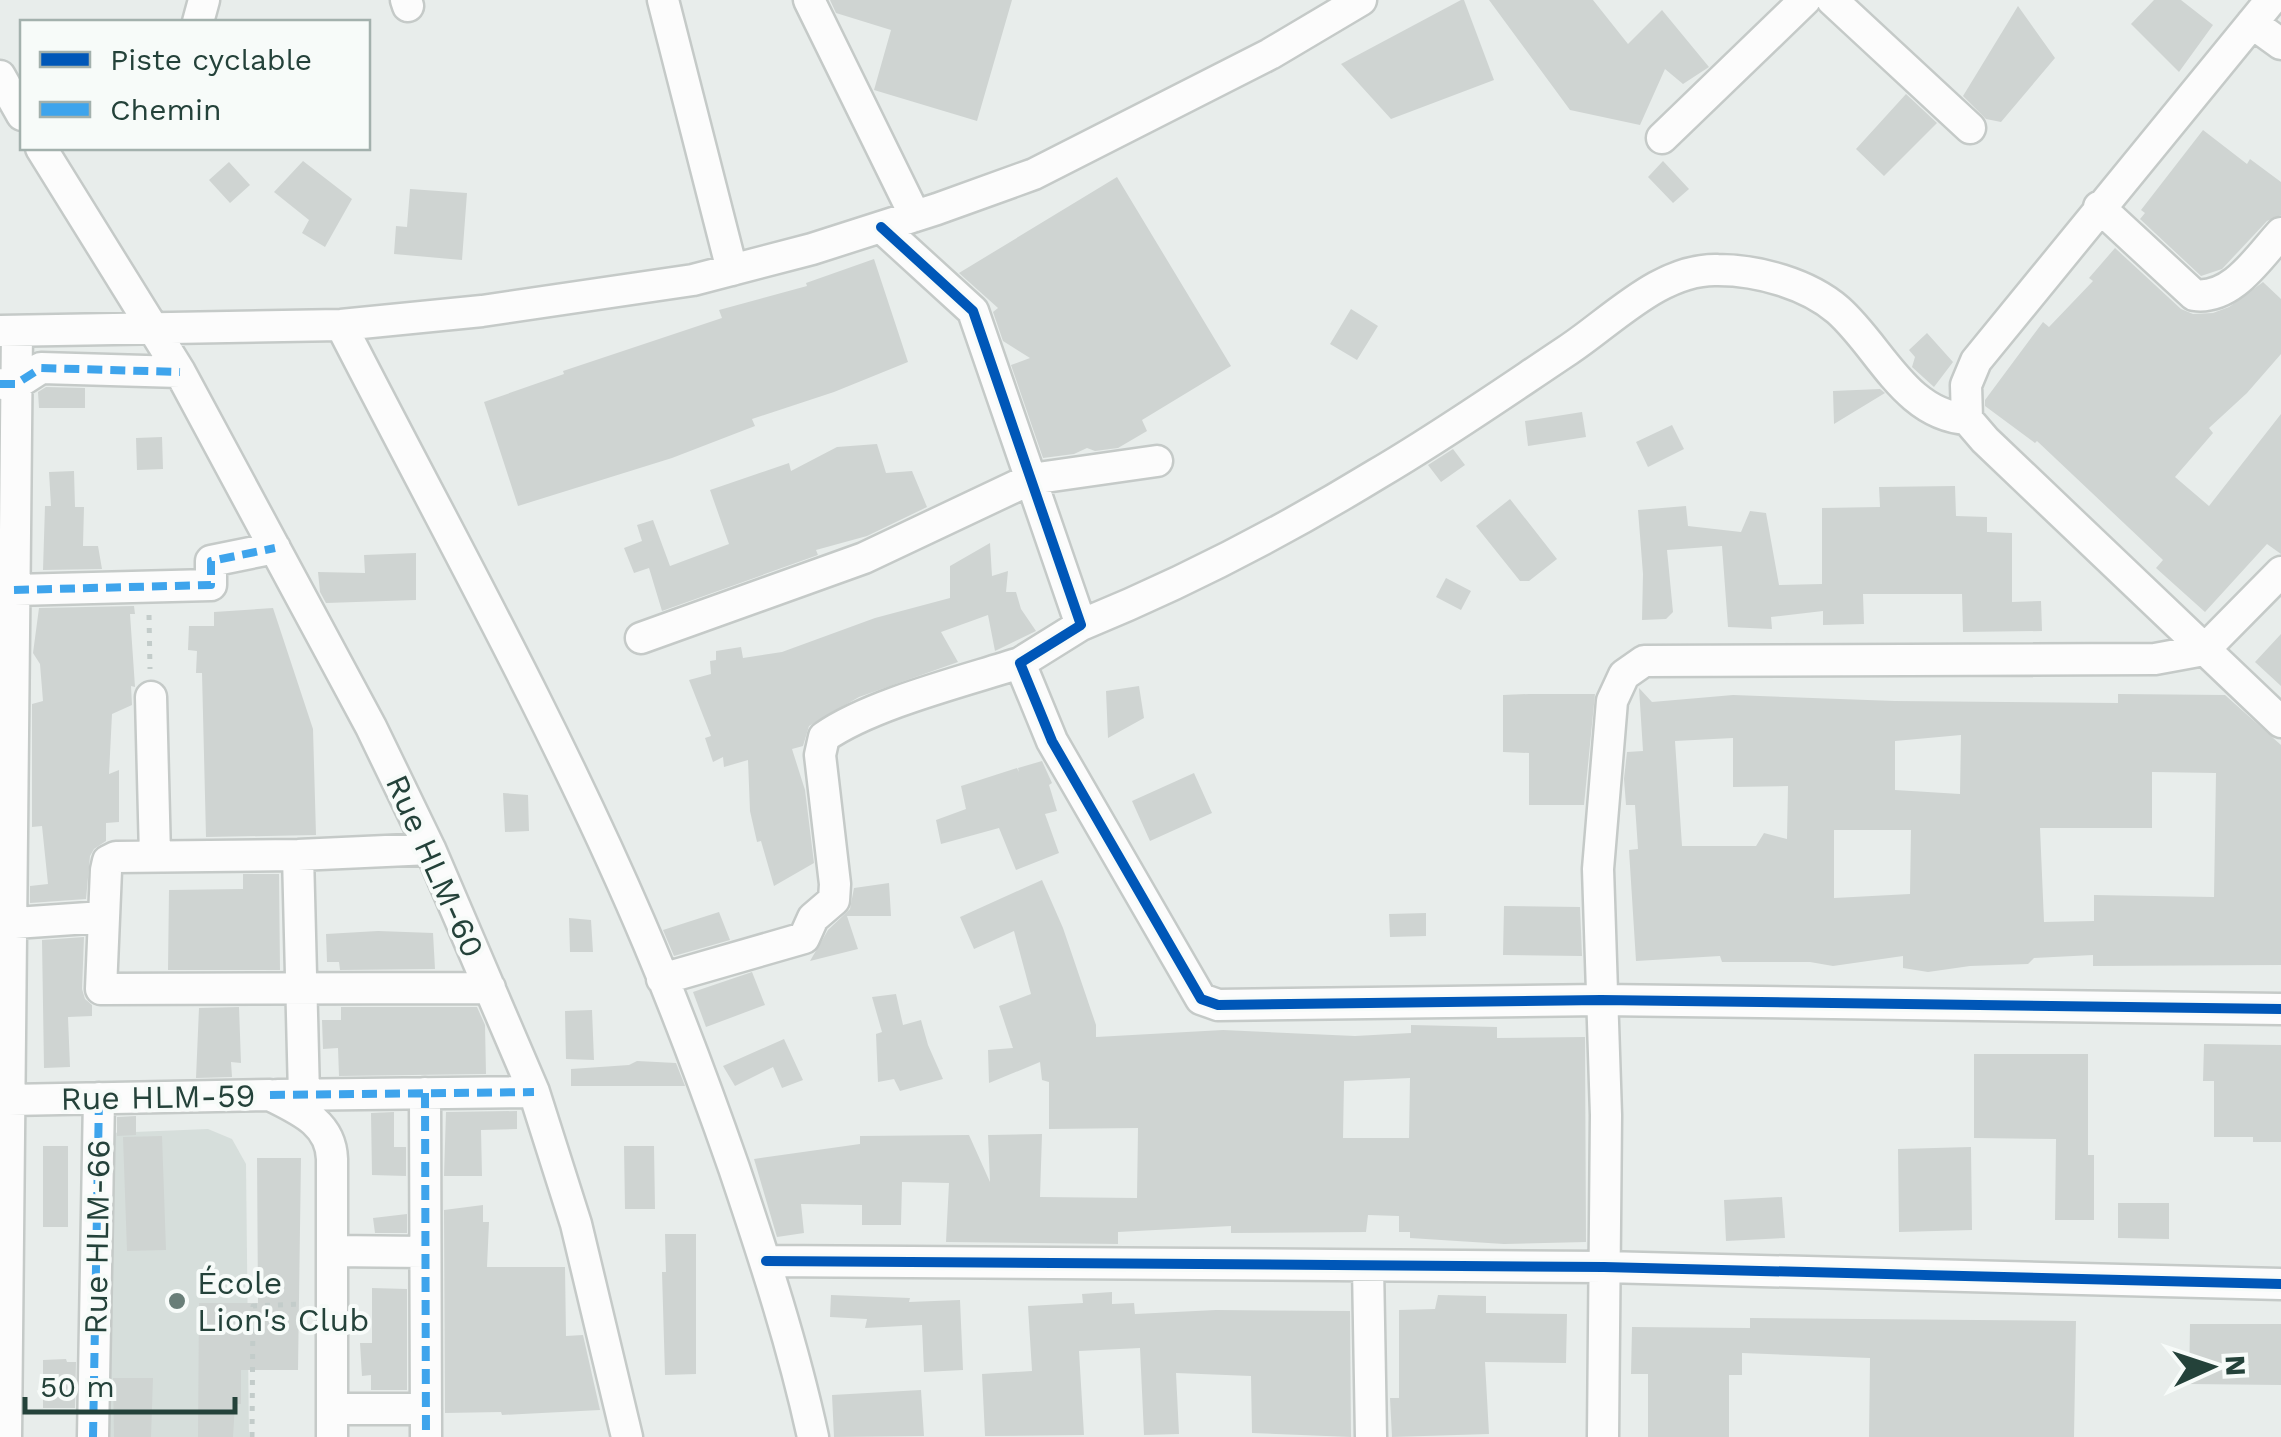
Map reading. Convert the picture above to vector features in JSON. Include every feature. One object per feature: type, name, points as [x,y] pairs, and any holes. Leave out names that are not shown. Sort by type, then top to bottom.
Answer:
[{"type":"street","points":[[663,0],[732,270]]},
{"type":"street","points":[[809,0],[915,216]]},
{"type":"street","points":[[6,1437],[6,711],[14,590],[8,510],[8,331],[340,325],[578,299],[692,280],[881,227],[1034,174],[1253,63],[1361,0]]},
{"type":"street","points":[[1662,138],[1804,0]]},
{"type":"street","points":[[1832,0],[1970,128]]},
{"type":"street","points":[[1967,419],[1966,385],[1976,361],[2262,11],[2281,44]]},
{"type":"street","points":[[0,76],[20,111]]},
{"type":"street","name":"Rue HLM-60","points":[[54,153],[180,372],[371,726],[430,849],[534,1092],[576,1224],[627,1437]]},
{"type":"street","points":[[2099,207],[2194,295],[2217,294],[2228,288],[2281,233]]},
{"type":"street","points":[[881,227],[972,311],[1081,625]]},
{"type":"street","points":[[662,979],[804,938],[813,918],[834,900],[820,755],[824,737],[929,692],[1020,664],[1081,625],[1210,568],[1366,481],[1572,347],[1623,309],[1695,272],[1744,272],[1792,284],[1838,311],[1910,392],[1932,412],[1967,419],[2281,722]]},
{"type":"street","points":[[340,325],[567,765],[640,921],[711,1103],[766,1262],[794,1354],[813,1437]]},
{"type":"street","points":[[8,389],[40,368],[180,372]]},
{"type":"street","points":[[641,638],[864,558],[1031,479],[1157,461]]},
{"type":"street","points":[[14,590],[212,585],[211,561],[275,548]]},
{"type":"street","points":[[1603,1437],[1606,1115],[1598,869],[1612,700],[1624,675],[1644,661],[2155,658],[2204,650],[2281,572]]},
{"type":"street","points":[[1020,664],[1052,741],[1201,1000],[1218,1005],[1601,1000],[2281,1009]]},
{"type":"street","points":[[151,697],[155,856]]},
{"type":"street","points":[[430,849],[116,857],[108,861],[101,988],[490,988]]},
{"type":"street","points":[[298,855],[304,1094]]},
{"type":"street","points":[[6,924],[103,917]]},
{"type":"street","points":[[270,1095],[534,1092]]},
{"type":"street","points":[[424,1093],[426,1252],[426,1423],[332,1423],[332,1251],[426,1252]]},
{"type":"street","name":"Rue HLM-59","points":[[9,1100],[270,1095],[304,1111],[332,1142],[332,1251]]},
{"type":"street","name":"Rue HLM-66","points":[[94,1437],[100,1098]]},
{"type":"street","points":[[766,1262],[1604,1268],[2281,1284]]},
{"type":"street","points":[[1368,1266],[1371,1437]]},
{"type":"path","points":[[148,586],[151,697]]},
{"type":"path","points":[[252,1437],[254,1306],[332,1303]]},
{"type":"shaded area","name":"École Lion's Club","points":[[208,1129],[232,1139],[246,1164],[249,1437],[105,1437],[110,1133]]},
{"type":"building","points":[[830,0],[1012,0],[977,121],[874,90],[891,30],[836,13]]},
{"type":"building","points":[[1461,0],[1494,80],[1391,119],[1341,64]]},
{"type":"building","points":[[1489,0],[1593,0],[1628,44],[1662,10],[1709,67],[1683,84],[1665,69],[1640,125],[1570,110]]},
{"type":"building","points":[[2154,0],[2181,0],[2213,25],[2179,72],[2131,24]]},
{"type":"building","points":[[2018,6],[2055,58],[2001,122],[1986,119],[1963,96]]},
{"type":"building","points":[[1906,94],[1937,123],[1884,176],[1856,149]]},
{"type":"building","points":[[2203,130],[2247,164],[2250,159],[2281,182],[2281,215],[2267,221],[2222,269],[2201,276],[2140,219],[2145,213],[2141,210]]},
{"type":"building","points":[[303,161],[352,199],[325,247],[302,233],[309,220],[274,192]]},
{"type":"building","points":[[1663,161],[1689,189],[1673,203],[1648,177]]},
{"type":"building","points":[[229,162],[250,185],[230,203],[209,180]]},
{"type":"building","points":[[1117,177],[1231,366],[1142,420],[1147,431],[1118,448],[1087,448],[1043,458],[1011,365],[1030,358],[1003,341],[993,312],[998,308],[959,273]]},
{"type":"building","points":[[410,189],[467,193],[462,260],[394,254],[396,226],[407,227]]},
{"type":"building","points":[[2115,248],[2181,309],[2193,314],[2229,307],[2263,282],[2281,299],[2281,354],[2209,428],[2213,433],[2175,477],[2209,506],[2281,414],[2281,554],[2267,544],[2205,612],[2156,568],[2163,560],[2037,441],[1985,406],[1985,400],[2043,322],[2049,327],[2093,281],[2089,278]]},
{"type":"building","points":[[874,259],[908,362],[752,419],[755,426],[672,458],[518,506],[484,402],[722,318],[719,310],[807,286],[806,283]]},
{"type":"building","points":[[1351,309],[1378,326],[1357,360],[1330,344]]},
{"type":"building","points":[[1927,333],[1953,362],[1934,387],[1912,367],[1915,357],[1909,350]]},
{"type":"building","points":[[46,387],[85,388],[85,408],[39,408],[38,392]]},
{"type":"building","points":[[1880,389],[1885,393],[1834,424],[1833,391]]},
{"type":"building","points":[[1582,412],[1586,437],[1528,446],[1525,421]]},
{"type":"building","points":[[1672,425],[1684,449],[1648,467],[1636,442]]},
{"type":"building","points":[[162,437],[163,469],[137,470],[136,438]]},
{"type":"building","points":[[877,444],[886,473],[912,471],[927,507],[867,536],[816,550],[818,555],[662,611],[649,568],[634,573],[624,548],[642,541],[637,525],[653,520],[670,566],[729,544],[710,490],[789,463],[791,471],[837,447]]},
{"type":"building","points":[[1453,449],[1465,465],[1441,482],[1428,465]]},
{"type":"building","points":[[74,471],[75,507],[84,507],[83,546],[98,546],[102,569],[43,570],[45,506],[51,506],[49,472]]},
{"type":"building","points":[[1955,486],[1956,516],[1987,517],[1987,532],[2012,533],[2012,602],[2041,601],[2042,631],[1963,632],[1962,594],[1863,594],[1864,624],[1823,625],[1823,611],[1771,617],[1772,629],[1728,627],[1722,546],[1667,550],[1673,612],[1666,619],[1642,620],[1638,510],[1686,506],[1688,526],[1741,532],[1750,511],[1766,513],[1779,585],[1822,584],[1822,508],[1880,507],[1879,487]]},
{"type":"building","points":[[1510,499],[1557,559],[1529,581],[1520,581],[1476,526]]},
{"type":"building","points":[[990,543],[992,576],[1008,571],[1006,592],[1016,592],[1021,609],[1036,631],[995,651],[988,615],[941,632],[958,662],[859,697],[809,726],[803,746],[792,749],[805,790],[814,863],[774,886],[750,811],[748,760],[724,767],[723,757],[713,762],[705,738],[711,736],[689,680],[711,674],[710,661],[716,660],[716,651],[741,647],[743,658],[782,652],[875,618],[950,598],[950,566]]},
{"type":"building","points":[[416,553],[416,600],[326,603],[320,592],[318,572],[365,573],[364,555]]},
{"type":"building","points":[[1446,578],[1471,591],[1461,610],[1436,597]]},
{"type":"building","points":[[134,606],[135,614],[130,614],[135,687],[131,686],[132,705],[112,714],[109,774],[119,770],[119,822],[106,823],[106,841],[90,856],[86,899],[30,903],[30,886],[48,884],[42,826],[32,827],[32,704],[43,701],[40,664],[33,653],[39,608]]},
{"type":"building","points":[[273,608],[313,729],[316,835],[206,837],[202,673],[196,673],[197,651],[188,650],[189,626],[214,626],[214,612]]},
{"type":"building","points":[[2281,634],[2281,686],[2255,662]]},
{"type":"building","points":[[1139,686],[1144,718],[1108,738],[1106,691]]},
{"type":"building","points":[[1639,688],[1652,702],[1733,695],[2118,703],[2118,694],[2225,695],[2281,745],[2281,965],[2093,966],[2093,955],[2034,958],[2028,964],[1928,972],[1903,968],[1903,956],[1833,966],[1810,962],[1722,962],[1720,956],[1636,961],[1629,850],[1638,849],[1635,805],[1626,805],[1624,779],[1627,752],[1643,751]],"holes":[[[1961,735],[1960,794],[1895,790],[1895,741]],[[1733,738],[1733,787],[1788,786],[1787,839],[1764,833],[1756,846],[1682,846],[1675,741]],[[2152,772],[2216,773],[2214,897],[2094,895],[2094,921],[2044,922],[2040,828],[2152,828]],[[1834,830],[1911,830],[1910,894],[1834,898]]]},
{"type":"building","points":[[1595,694],[1584,805],[1529,805],[1529,753],[1503,752],[1503,695]]},
{"type":"building","points":[[1042,761],[1052,783],[1049,785],[1057,811],[1045,814],[1059,853],[1016,870],[999,828],[941,844],[936,820],[966,809],[961,786],[1017,768],[1019,772],[1018,768]]},
{"type":"building","points":[[1194,773],[1212,813],[1150,841],[1132,801]]},
{"type":"building","points":[[503,793],[528,795],[529,831],[505,832]]},
{"type":"building","points":[[243,874],[279,874],[280,970],[168,970],[169,890],[243,889]]},
{"type":"building","points":[[1042,880],[1063,928],[1096,1025],[1096,1037],[1223,1030],[1355,1036],[1411,1033],[1411,1025],[1497,1027],[1497,1038],[1585,1037],[1586,1242],[1504,1244],[1410,1238],[1410,1232],[1399,1232],[1399,1216],[1368,1215],[1366,1232],[1231,1233],[1231,1226],[1118,1232],[1118,1244],[946,1242],[949,1183],[902,1182],[901,1225],[862,1225],[862,1205],[801,1204],[804,1233],[777,1237],[754,1159],[860,1144],[860,1136],[969,1135],[990,1182],[988,1135],[1042,1134],[1040,1197],[1137,1198],[1138,1128],[1049,1129],[1049,1082],[1042,1080],[1040,1062],[989,1083],[988,1050],[1013,1048],[999,1006],[1031,994],[1014,931],[974,949],[960,917]],"holes":[[[1410,1078],[1409,1138],[1343,1138],[1344,1081]]]},
{"type":"building","points":[[889,883],[891,916],[847,916],[858,949],[810,961],[828,930],[850,909],[854,888]]},
{"type":"building","points":[[1504,906],[1580,907],[1582,956],[1503,955]]},
{"type":"building","points":[[719,912],[730,940],[674,956],[663,930]]},
{"type":"building","points":[[1426,913],[1426,936],[1390,937],[1389,914]]},
{"type":"building","points":[[569,918],[591,920],[593,952],[570,952]]},
{"type":"building","points":[[433,933],[435,969],[340,970],[339,962],[327,962],[326,934]]},
{"type":"building","points":[[84,937],[82,989],[92,1005],[92,1016],[68,1017],[70,1067],[44,1068],[42,940]]},
{"type":"building","points":[[752,972],[765,1005],[706,1027],[693,992]]},
{"type":"building","points":[[896,994],[903,1025],[921,1020],[943,1079],[900,1091],[894,1079],[878,1082],[876,1034],[882,1032],[872,997]]},
{"type":"building","points":[[239,1007],[241,1063],[231,1062],[232,1077],[196,1078],[199,1008]]},
{"type":"building","points":[[341,1007],[477,1007],[485,1025],[486,1074],[339,1076],[338,1048],[323,1049],[322,1020],[341,1020]]},
{"type":"building","points":[[592,1010],[594,1060],[566,1059],[565,1011]]},
{"type":"building","points":[[784,1039],[803,1080],[782,1088],[773,1067],[735,1086],[723,1066]]},
{"type":"building","points":[[2204,1044],[2281,1045],[2281,1142],[2214,1137],[2214,1081],[2203,1081]]},
{"type":"building","points":[[1974,1054],[2088,1054],[2088,1155],[2094,1155],[2094,1220],[2055,1220],[2056,1139],[1974,1138]]},
{"type":"building","points":[[637,1061],[676,1063],[685,1086],[571,1086],[571,1069],[629,1065]]},
{"type":"building","points":[[517,1111],[517,1129],[481,1130],[482,1176],[444,1176],[446,1112]]},
{"type":"building","points":[[394,1112],[394,1147],[406,1147],[406,1176],[372,1175],[371,1113]]},
{"type":"building","points":[[136,1116],[136,1135],[117,1136],[117,1117]]},
{"type":"building","points":[[162,1136],[166,1250],[127,1251],[123,1137]]},
{"type":"building","points":[[43,1146],[68,1146],[68,1227],[43,1227]]},
{"type":"building","points":[[624,1146],[654,1146],[655,1209],[625,1209]]},
{"type":"building","points":[[1971,1147],[1972,1230],[1899,1232],[1898,1149]]},
{"type":"building","points":[[257,1158],[301,1158],[298,1370],[241,1370],[241,1404],[235,1404],[233,1437],[198,1437],[199,1303],[258,1303]]},
{"type":"building","points":[[1782,1197],[1785,1238],[1726,1241],[1724,1200]]},
{"type":"building","points":[[2118,1203],[2169,1203],[2169,1239],[2118,1238]]},
{"type":"building","points":[[483,1205],[483,1222],[489,1222],[487,1267],[565,1267],[566,1336],[583,1335],[600,1410],[502,1415],[445,1413],[444,1210]]},
{"type":"building","points":[[407,1214],[407,1233],[375,1233],[373,1218]]},
{"type":"building","points":[[665,1234],[696,1234],[696,1374],[665,1375]]},
{"type":"building","points":[[372,1288],[407,1289],[407,1390],[371,1390],[371,1375],[362,1376],[360,1343],[372,1343]]},
{"type":"building","points":[[1112,1292],[1112,1304],[1134,1303],[1135,1314],[1350,1311],[1351,1437],[1252,1433],[1251,1376],[1176,1373],[1179,1434],[1144,1435],[1140,1348],[1079,1351],[1084,1435],[985,1436],[982,1374],[1032,1371],[1028,1306],[1083,1303],[1082,1294]]},
{"type":"building","points":[[831,1295],[910,1298],[909,1302],[960,1300],[963,1370],[924,1372],[922,1325],[865,1328],[867,1319],[830,1317]]},
{"type":"building","points":[[1438,1295],[1486,1296],[1486,1313],[1567,1314],[1566,1363],[1485,1362],[1489,1434],[1392,1437],[1390,1398],[1399,1398],[1399,1310],[1435,1309]]},
{"type":"building","points":[[1750,1318],[2076,1321],[2074,1437],[1869,1437],[1870,1358],[1742,1353],[1742,1375],[1729,1375],[1729,1437],[1648,1437],[1648,1374],[1631,1374],[1632,1327],[1750,1328]]},
{"type":"building","points":[[2190,1324],[2281,1324],[2281,1385],[2189,1384]]},
{"type":"building","points":[[43,1360],[76,1362],[75,1408],[43,1408]]},
{"type":"building","points":[[113,1378],[153,1378],[151,1437],[114,1437]]},
{"type":"building","points":[[921,1390],[924,1436],[834,1437],[832,1395]]},
{"type":"marked path","points":[[0,384],[16,384],[41,368],[180,372]]},
{"type":"marked path","points":[[14,590],[211,585],[211,561],[275,548]]},
{"type":"marked path","points":[[270,1095],[534,1092]]},
{"type":"marked path","points":[[425,1093],[426,1437]]},
{"type":"marked path","points":[[93,1437],[99,1098]]},
{"type":"cycle path","points":[[881,227],[973,311],[1081,625],[1020,663],[1052,741],[1201,999],[1218,1005],[1601,1000],[2281,1009]]},
{"type":"cycle path","points":[[766,1261],[1604,1267],[2281,1284]]},
{"type":"place","name":"École Lion's Club","points":[[177,1301]]}]
